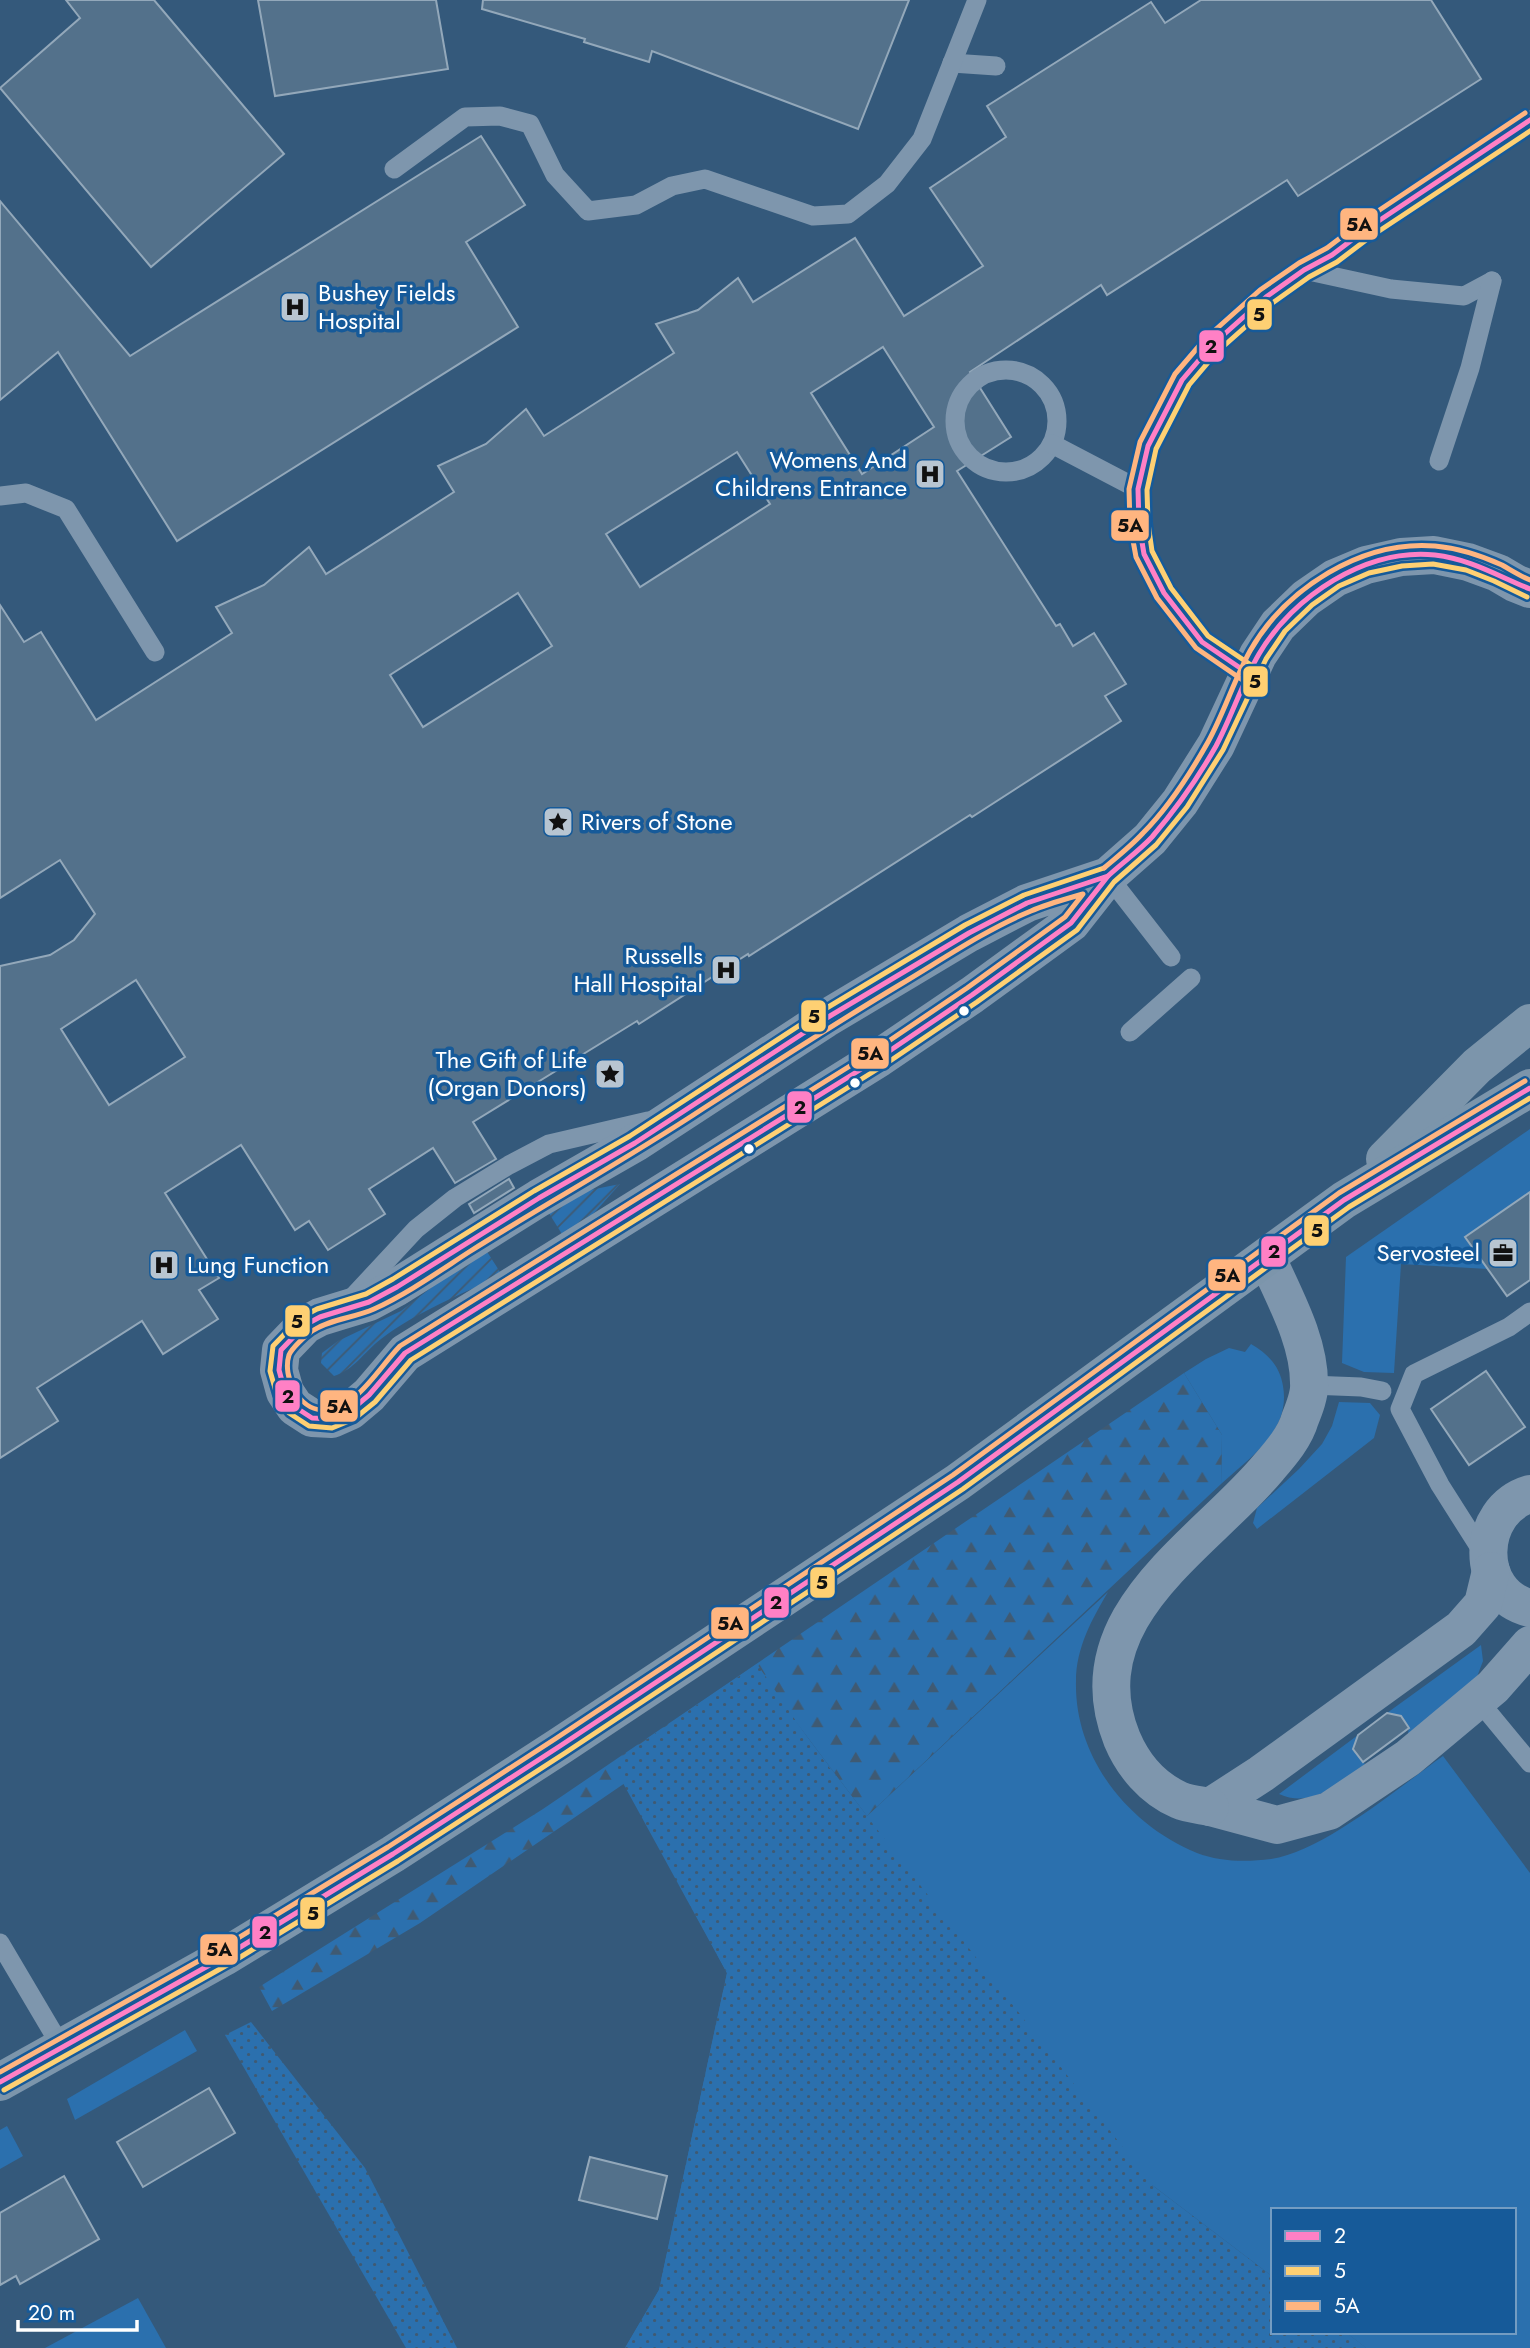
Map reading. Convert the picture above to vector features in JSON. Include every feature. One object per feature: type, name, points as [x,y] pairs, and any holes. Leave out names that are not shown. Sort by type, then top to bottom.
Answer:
[{"type":"main road","points":[[1344,1200],[1477,1066],[1530,1023]]},
{"type":"main road","points":[[0,2082],[224,1957],[393,1854],[712,1647],[958,1482],[1344,1200],[1530,1088]]},
{"type":"street","points":[[1108,876],[1027,903],[969,933],[825,1019],[680,1113],[397,1287],[369,1302],[341,1309],[305,1325],[281,1350],[279,1370],[285,1392],[295,1407],[312,1418],[332,1419],[350,1411],[369,1395],[405,1353],[879,1058],[1071,923],[1108,876],[1150,839],[1180,802],[1216,745],[1258,655],[1278,625],[1306,598],[1335,578],[1366,565],[1401,556],[1434,555],[1468,562],[1498,573],[1525,592]]},
{"type":"street","points":[[1267,1258],[1300,1331],[1310,1385],[1299,1423],[1281,1453],[1253,1487],[1160,1576],[1130,1619],[1116,1651],[1112,1689],[1115,1721],[1129,1756],[1150,1782],[1179,1800],[1278,1825],[1329,1811],[1408,1758],[1478,1700],[1523,1657]]},
{"type":"street","points":[[1210,1807],[1261,1774],[1461,1629],[1483,1604],[1489,1566],[1488,1541],[1494,1523],[1505,1508],[1530,1494]]},
{"type":"street","points":[[1489,1566],[1494,1579],[1506,1595],[1530,1608]]},
{"type":"lane","points":[[394,169],[465,117],[500,116],[530,124],[555,175],[588,211],[636,205],[672,186],[705,179],[813,216],[848,214],[887,184],[922,139],[977,0]]},
{"type":"lane","points":[[952,63],[996,66]]},
{"type":"lane","points":[[1249,674],[1202,642],[1164,593],[1144,554],[1139,524],[1138,489],[1148,446],[1182,380],[1211,346],[1266,297],[1304,270],[1332,256],[1365,230],[1530,120]]},
{"type":"lane","points":[[1304,270],[1391,289],[1464,296],[1492,281],[1470,368],[1439,461]]},
{"type":"lane","points":[[1004,369],[1021,372],[1037,380],[1050,393],[1056,410],[1057,427],[1052,444],[1043,457],[1016,472],[986,469],[973,461],[962,448],[955,431],[955,414],[960,397],[972,383],[987,373],[1004,369]]},
{"type":"lane","points":[[1052,444],[1138,489]]},
{"type":"lane","points":[[0,496],[26,493],[66,509],[155,652]]},
{"type":"lane","points":[[1108,876],[1171,957]]},
{"type":"lane","points":[[1130,1032],[1191,978]]},
{"type":"lane","points":[[1382,1391],[1509,1327],[1530,1312]]},
{"type":"lane","points":[[1400,1409],[1414,1374]]},
{"type":"lane","points":[[1310,1385],[1361,1387],[1382,1391],[1400,1409],[1440,1485],[1489,1566]]},
{"type":"lane","points":[[1478,1700],[1530,1763]]},
{"type":"lane","points":[[0,1943],[62,2048]]},
{"type":"green space","points":[[1530,1129],[1530,1192],[1465,1237],[1488,1269],[1401,1264],[1394,1373],[1364,1372],[1342,1363],[1346,1257]]},
{"type":"green space","points":[[620,1184],[595,1212],[565,1239],[547,1210],[585,1191]]},
{"type":"green space","points":[[484,1247],[502,1275],[409,1320],[381,1339],[341,1373],[334,1376],[321,1363],[322,1353],[338,1341],[401,1311]]},
{"type":"green space","points":[[1251,1344],[1268,1356],[1279,1372],[1284,1402],[1281,1416],[1266,1442],[1221,1484],[1222,1435],[1184,1373],[1229,1348],[1245,1352]]},
{"type":"green space","points":[[1184,1373],[1222,1435],[1221,1484],[867,1816],[796,1722],[796,1956],[1271,2276],[1271,2334],[1348,2334],[1366,2348],[625,2348],[659,2290],[727,1973],[625,1783],[420,1923],[272,2011],[259,1987],[543,1809]]},
{"type":"green space","points":[[1339,1402],[1370,1403],[1380,1415],[1374,1438],[1257,1529],[1253,1523],[1257,1508],[1322,1444],[1332,1426]]},
{"type":"green space","points":[[1108,1592],[1086,1634],[1077,1669],[1078,1709],[1084,1736],[1110,1785],[1149,1825],[1172,1841],[1197,1853],[1224,1860],[1262,1860],[1292,1854],[1337,1831],[1443,1756],[1530,1873],[1530,2348],[1366,2348],[1348,2334],[1516,2334],[1516,2208],[1271,2208],[1271,2275],[1152,2185],[1068,2194],[796,1722],[867,1816]]},
{"type":"green space","points":[[1481,1645],[1483,1661],[1475,1682],[1407,1740],[1409,1727],[1401,1716],[1387,1713]]},
{"type":"green space","points":[[757,1664],[815,1749],[1152,2185],[1271,2275],[1271,2334],[1348,2334],[1366,2348],[625,2348],[659,2290],[727,1973],[612,1763]]},
{"type":"green space","points":[[1358,1735],[1353,1749],[1365,1764],[1346,1779],[1314,1796],[1291,1798],[1279,1794]]},
{"type":"green space","points":[[251,2022],[365,2168],[457,2348],[406,2348],[225,2035]]},
{"type":"green space","points":[[185,2030],[197,2051],[75,2120],[67,2099]]},
{"type":"green space","points":[[7,2126],[23,2156],[0,2169],[0,2130]]},
{"type":"green space","points":[[138,2298],[166,2348],[45,2348]]},
{"type":"building","points":[[66,0],[154,0],[284,154],[151,267],[0,88],[80,18]]},
{"type":"building","points":[[258,0],[436,0],[448,69],[275,96]]},
{"type":"building","points":[[483,0],[909,0],[858,129],[652,51],[649,62],[584,42],[585,39],[482,9]]},
{"type":"building","points":[[1201,0],[1431,0],[1481,79],[1298,196],[1287,180],[1107,295],[1101,285],[970,372],[1011,437],[957,471],[1056,626],[1060,624],[1073,646],[1094,633],[1126,684],[1105,696],[1121,721],[749,956],[748,954],[639,1024],[637,1021],[473,1122],[496,1159],[455,1183],[433,1148],[369,1189],[385,1214],[328,1250],[309,1221],[295,1230],[241,1145],[165,1193],[219,1278],[199,1290],[218,1319],[163,1354],[142,1321],[37,1388],[58,1421],[0,1458],[0,966],[50,955],[74,940],[95,914],[60,860],[0,898],[0,605],[24,642],[41,632],[96,720],[232,633],[216,607],[264,585],[309,547],[326,574],[454,492],[438,466],[486,444],[526,409],[544,436],[674,353],[656,324],[698,310],[738,278],[753,302],[855,238],[904,316],[983,266],[930,188],[1006,137],[987,106],[1151,2],[1165,23]],"holes":[[[883,347],[934,427],[862,474],[811,393]],[[737,452],[770,504],[640,587],[606,534]],[[518,593],[552,646],[423,727],[390,675]],[[136,980],[185,1057],[109,1105],[61,1029]]]},
{"type":"building","points":[[481,136],[525,205],[466,242],[518,327],[177,541],[58,352],[0,400],[0,201],[130,356]]},
{"type":"building","points":[[509,1179],[514,1188],[474,1213],[469,1204]]},
{"type":"building","name":"Servosteel","points":[[1530,1192],[1530,1280],[1507,1296],[1465,1237]]},
{"type":"building","points":[[1486,1371],[1525,1427],[1469,1465],[1431,1409]]},
{"type":"building","points":[[1387,1713],[1401,1716],[1409,1728],[1363,1762],[1353,1749],[1358,1735]]},
{"type":"building","points":[[209,2088],[235,2133],[143,2187],[117,2142]]},
{"type":"building","points":[[590,2157],[667,2176],[657,2219],[579,2200]]},
{"type":"building","points":[[64,2176],[99,2239],[20,2284],[16,2276],[0,2285],[0,2213]]},
{"type":"transit line","name":"5A","points":[[1244,681],[1196,648],[1157,598],[1136,557],[1130,524],[1129,489],[1140,442],[1175,374],[1205,339],[1260,290],[1299,263],[1327,248],[1525,113]]},
{"type":"transit line","name":"2","points":[[1249,674],[1202,642],[1164,593],[1144,554],[1139,524],[1138,489],[1148,446],[1182,380],[1211,346],[1266,297],[1530,120]]},
{"type":"transit line","name":"5","points":[[1254,667],[1208,636],[1171,588],[1152,551],[1147,490],[1156,449],[1189,385],[1217,352],[1271,304],[1530,131]]},
{"type":"transit line","name":"5A","points":[[1104,868],[1143,833],[1178,790],[1214,731],[1250,651],[1265,628],[1305,589],[1354,560],[1380,551],[1408,546],[1435,546],[1469,553],[1502,565],[1530,580]]},
{"type":"transit line","name":"2","points":[[1108,876],[1152,837],[1178,804],[1216,746],[1259,654],[1273,633],[1311,595],[1358,568],[1383,559],[1409,555],[1435,555],[1460,560],[1530,589]]},
{"type":"transit line","name":"5","points":[[1104,868],[1024,895],[965,925],[820,1012],[630,1136],[534,1191],[393,1279],[366,1294],[317,1309],[300,1318],[273,1346],[270,1371],[277,1395],[289,1413],[309,1426],[332,1428],[354,1419],[375,1402],[411,1360],[884,1065],[1077,930],[1114,882],[1156,845],[1187,807],[1223,750],[1266,659],[1285,631],[1312,605],[1339,586],[1369,573],[1402,566],[1433,564],[1466,570],[1527,597]]},
{"type":"transit line","name":"2","points":[[1108,876],[1071,923],[972,995],[879,1058],[405,1353],[369,1395],[350,1411],[332,1419],[312,1418],[295,1407],[285,1392],[279,1370],[281,1350],[305,1325],[320,1317],[369,1302],[397,1287],[539,1198],[635,1143],[825,1019],[969,933],[1027,903],[1108,876]]},
{"type":"transit line","name":"5A","points":[[1083,894],[1065,917],[874,1051],[400,1346],[366,1386],[346,1403],[322,1410],[306,1404],[294,1390],[288,1373],[289,1355],[312,1331],[374,1309],[410,1290],[646,1145],[851,1014],[981,936],[1037,908],[1083,894]]},
{"type":"transit line","name":"5A","points":[[0,2072],[220,1949],[388,1847],[555,1739],[953,1475],[1339,1193],[1525,1081]]},
{"type":"transit line","name":"2","points":[[0,2082],[224,1957],[393,1854],[560,1746],[958,1482],[1344,1200],[1530,1088]]},
{"type":"transit line","name":"5","points":[[4,2090],[229,1964],[398,1861],[565,1753],[963,1489],[1349,1207],[1530,1098]]},
{"type":"place","name":"Bushey Fields Hospital","points":[[295,307]]},
{"type":"place","name":"Womens And Childrens Entrance","points":[[930,474]]},
{"type":"place","name":"Rivers of Stone","points":[[558,822]]},
{"type":"place","name":"Russells Hall Hospital","points":[[726,970]]},
{"type":"place","name":"The Gift of Life (Organ Donors)","points":[[610,1074]]},
{"type":"place","name":"Servosteel","points":[[1503,1253]]},
{"type":"place","name":"Lung Function","points":[[164,1265]]}]
